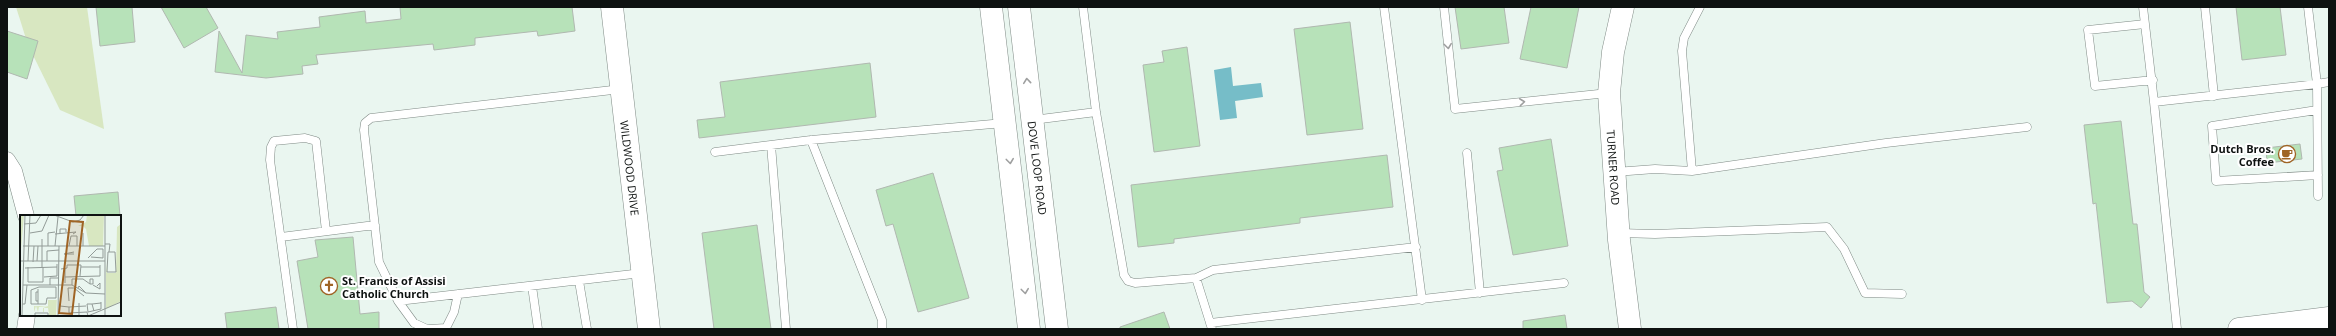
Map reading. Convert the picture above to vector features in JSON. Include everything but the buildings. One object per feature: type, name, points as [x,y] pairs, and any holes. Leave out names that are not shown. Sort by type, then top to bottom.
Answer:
[{"type":"street","name":"WILDWOOD DRIVE","points":[[612,7],[649,329]]},
{"type":"street","points":[[991,7],[1029,329]]},
{"type":"street","name":"DOVE LOOP ROAD","points":[[1019,7],[1057,329]]},
{"type":"street","name":"TURNER ROAD","points":[[1623,7],[1613,52],[1609,93],[1619,233],[1630,329]]},
{"type":"street","points":[[1005,123],[1032,120]]},
{"type":"street","points":[[7,160],[14,171],[26,215]]},
{"type":"street","points":[[25,329],[27,316]]},
{"type":"street","points":[[2239,329],[2329,318]]},
{"type":"lane","points":[[1083,7],[1096,112],[1124,275],[1128,281],[1135,283],[1196,278],[1213,270],[1416,247]]},
{"type":"lane","points":[[1384,7],[1422,300]]},
{"type":"lane","points":[[1444,7],[1455,108],[1609,93]]},
{"type":"lane","points":[[1692,171],[1682,51],[1684,38],[1700,7]]},
{"type":"lane","points":[[2143,7],[2153,80],[2177,329]]},
{"type":"lane","points":[[2205,7],[2214,96]]},
{"type":"lane","points":[[2308,7],[2317,84],[2318,196]]},
{"type":"lane","points":[[2145,24],[2088,30],[2095,86],[2153,80]]},
{"type":"lane","points":[[2154,102],[2329,82]]},
{"type":"lane","points":[[458,294],[454,312],[446,328],[428,329],[414,323],[398,301],[379,262],[364,130],[365,123],[371,118],[622,89]]},
{"type":"lane","points":[[2317,110],[2212,126],[2216,181],[2318,175]]},
{"type":"lane","points":[[1032,120],[1096,112]]},
{"type":"lane","points":[[715,152],[811,140],[1005,123]]},
{"type":"lane","points":[[1615,172],[1655,169],[1692,171],[1886,143],[2027,126]]},
{"type":"lane","points":[[293,329],[270,160],[270,147],[274,141],[305,138],[316,141],[326,231]]},
{"type":"lane","points":[[811,140],[882,320],[882,329]]},
{"type":"lane","points":[[771,145],[786,329]]},
{"type":"lane","points":[[1467,153],[1480,293]]},
{"type":"lane","points":[[281,237],[375,225]]},
{"type":"lane","points":[[1619,233],[1640,232],[1655,234],[1827,227],[1844,249],[1865,293],[1902,294]]},
{"type":"lane","points":[[398,301],[643,273]]},
{"type":"lane","points":[[1196,278],[1211,326],[1564,283]]},
{"type":"lane","points":[[579,281],[587,329]]},
{"type":"lane","points":[[532,286],[538,329]]},
{"type":"green space","points":[[16,7],[87,7],[104,129],[60,110],[28,45]]},
{"type":"water","points":[[1231,67],[1233,86],[1261,83],[1263,97],[1235,101],[1237,118],[1220,120],[1214,70]]},
{"type":"place","name":"Dutch Bros. Coffee","points":[[2287,154]]},
{"type":"place","name":"St. Francis of Assisi Catholic Church","points":[[329,286]]}]
